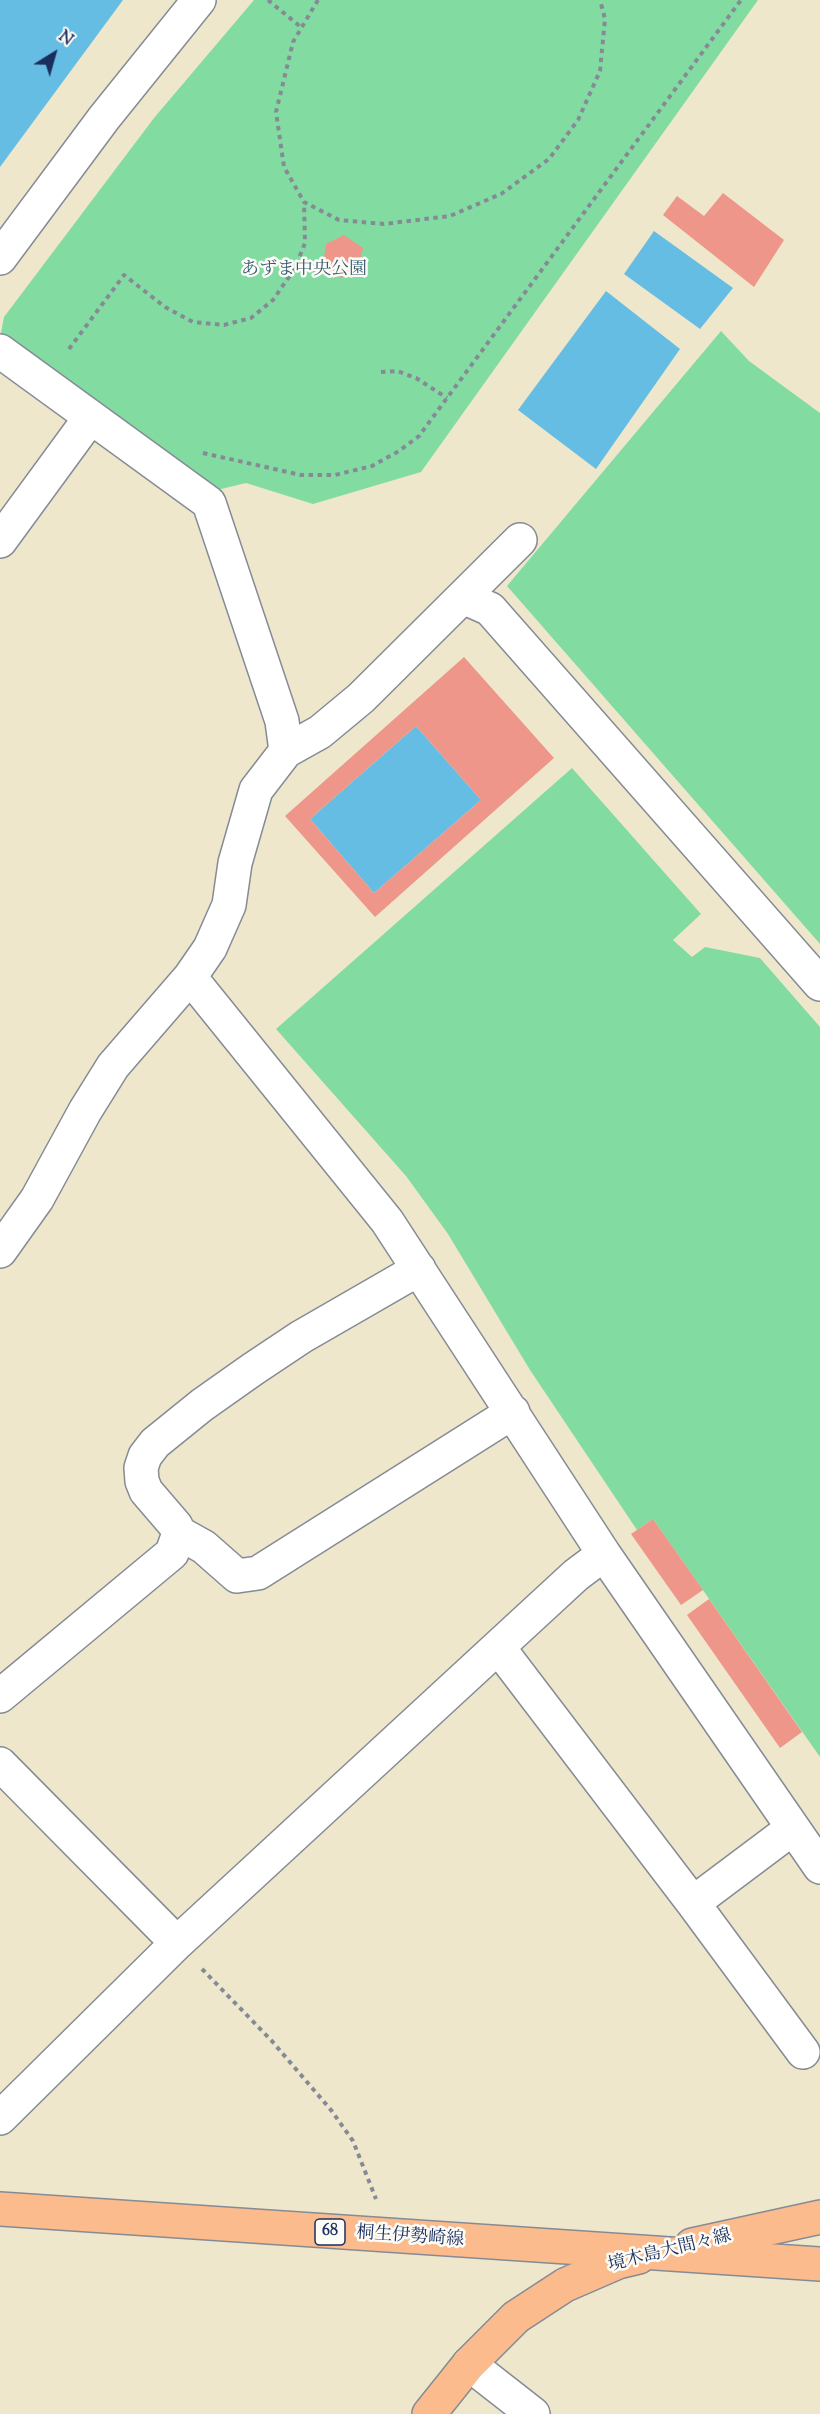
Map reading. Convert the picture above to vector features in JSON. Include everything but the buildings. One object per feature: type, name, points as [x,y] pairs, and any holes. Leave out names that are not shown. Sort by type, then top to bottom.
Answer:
[{"type":"main road","name":"桐生伊勢崎線","points":[[0,2209],[820,2264]]},
{"type":"main road","name":"境木島大間々線","points":[[429,2414],[469,2364],[516,2317],[565,2285],[618,2262],[820,2217]]},
{"type":"street","points":[[0,258],[104,118],[199,0]]},
{"type":"street","points":[[0,351],[209,504],[282,721],[286,751]]},
{"type":"street","points":[[0,541],[90,418]]},
{"type":"street","points":[[0,1251],[37,1199],[85,1111],[113,1066],[190,977],[210,948],[229,905],[234,863],[256,790],[286,751],[320,732],[361,698],[520,540]]},
{"type":"street","points":[[463,597],[490,609],[820,984]]},
{"type":"street","points":[[190,977],[387,1221],[604,1554],[820,1867]]},
{"type":"street","points":[[0,1696],[175,1543],[176,1526],[146,1491],[142,1481],[141,1468],[145,1456],[155,1443],[202,1405],[282,1350],[419,1269]]},
{"type":"street","points":[[175,1543],[204,1547],[237,1576],[258,1573],[513,1412]]},
{"type":"street","points":[[0,2118],[177,1943],[576,1575],[604,1554]]},
{"type":"street","points":[[498,1647],[803,2052]]},
{"type":"street","points":[[0,1764],[177,1943]]},
{"type":"street","points":[[693,1903],[793,1828]]},
{"type":"street","points":[[469,2364],[533,2414]]},
{"type":"path","points":[[268,0],[302,28]]},
{"type":"path","points":[[69,349],[124,275],[165,307],[193,322],[224,325],[251,318],[273,300],[295,268],[305,243],[304,202],[284,167],[276,112],[293,42],[318,0]]},
{"type":"path","points":[[304,202],[339,220],[384,224],[450,216],[501,194],[549,159],[578,120],[600,71],[604,19],[600,0]]},
{"type":"path","points":[[193,451],[301,475],[335,475],[372,466],[399,451],[419,436],[741,0]]},
{"type":"path","points":[[381,372],[397,371],[416,378],[447,398]]},
{"type":"path","points":[[177,1943],[271,2040],[332,2110],[348,2133],[374,2190],[378,2206],[380,2236]]},
{"type":"green space","name":"あずま中央公園","points":[[254,0],[758,0],[421,472],[313,504],[246,483],[217,490],[0,338],[4,317],[154,118]]},
{"type":"green space","points":[[721,331],[749,361],[820,413],[820,944],[507,586]]},
{"type":"green space","points":[[572,768],[701,914],[673,940],[692,957],[705,947],[760,958],[820,1027],[820,1757],[653,1519],[637,1530],[530,1370],[448,1234],[406,1176],[276,1029]]},
{"type":"water","points":[[0,0],[123,0],[0,167]]},
{"type":"water","points":[[654,231],[733,288],[700,329],[624,274]]},
{"type":"water","points":[[606,291],[680,349],[596,469],[518,410]]},
{"type":"water","points":[[416,726],[481,800],[374,893],[310,819]]}]
